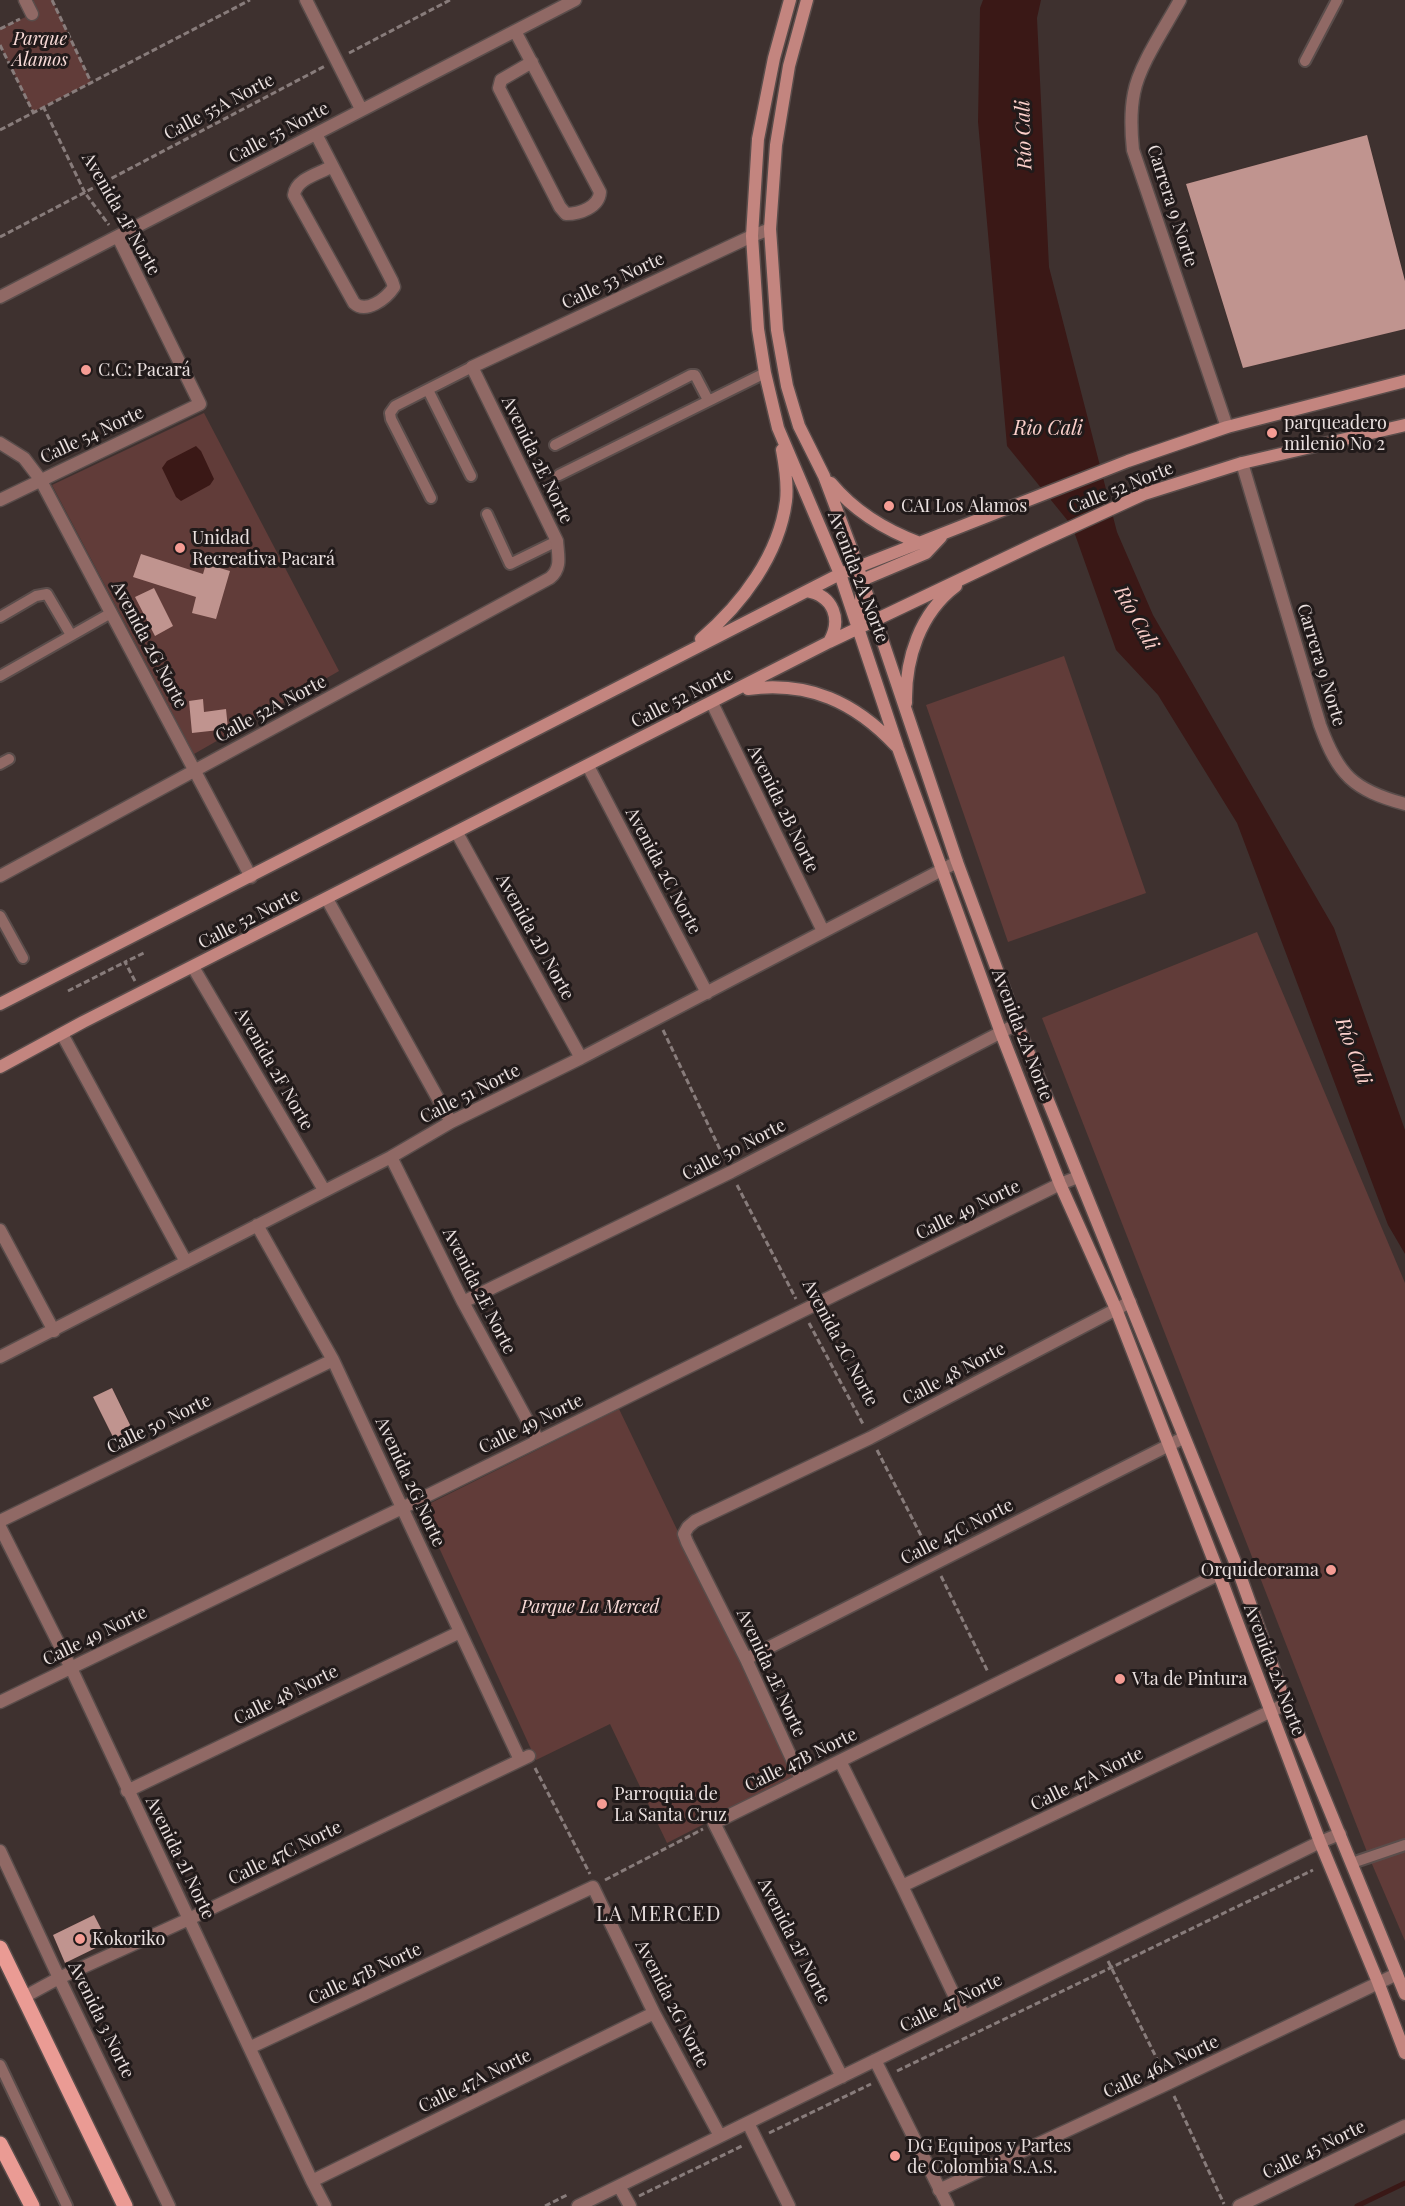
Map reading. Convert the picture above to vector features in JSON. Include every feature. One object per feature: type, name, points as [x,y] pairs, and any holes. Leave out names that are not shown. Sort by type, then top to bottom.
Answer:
[{"type":"main road","name":"Avenida 2A Norte","points":[[790,0],[774,58],[758,139],[752,236],[758,329],[765,373],[778,428],[840,574],[860,628],[898,748],[1001,1033],[1060,1184],[1116,1309],[1320,1842],[1405,2053]]},
{"type":"main road","name":"Avenida 2A Norte","points":[[807,0],[789,66],[776,145],[770,229],[777,330],[787,386],[799,426],[824,476],[858,566],[957,862],[1017,1024],[1237,1567],[1287,1704],[1405,1994]]},
{"type":"main road","name":"Calle 52 Norte","points":[[0,1004],[251,877],[663,663],[858,566],[1128,461],[1227,427],[1405,381]]},
{"type":"main road","name":"Calle 52 Norte","points":[[0,1067],[829,642],[1144,494],[1242,463],[1405,425]]},
{"type":"main road","points":[[663,663],[694,645],[720,622],[744,596],[763,566],[777,534],[786,501],[786,469],[778,428]]},
{"type":"main road","points":[[824,476],[857,510],[898,535],[920,543]]},
{"type":"main road","points":[[860,628],[862,580],[926,553],[943,534]]},
{"type":"main road","points":[[913,734],[906,702],[907,670],[916,639],[931,613],[944,598],[973,574]]},
{"type":"main road","points":[[807,591],[825,598],[836,615],[834,634],[829,642]]},
{"type":"main road","points":[[738,690],[767,686],[797,688],[826,696],[853,708],[898,748]]},
{"type":"main road","points":[[0,1948],[125,2206]]},
{"type":"main road","points":[[1,2147],[32,2206]]},
{"type":"street","points":[[306,0],[361,109]]},
{"type":"street","name":"Calle 55 Norte","points":[[0,297],[575,0]]},
{"type":"street","name":"Carrera 9 Norte","points":[[1180,0],[1144,66],[1134,91],[1130,124],[1133,150],[1227,427]]},
{"type":"street","points":[[515,31],[532,62],[600,192],[600,200],[594,205],[573,214],[566,214],[560,207],[499,88],[501,80],[532,62]]},
{"type":"street","points":[[316,134],[394,288],[390,294],[367,308],[359,308],[354,303],[294,195],[299,183],[331,167]]},
{"type":"street","name":"Calle 53 Norte","points":[[472,367],[770,229]]},
{"type":"street","name":"Avenida 2F Norte","points":[[118,237],[200,404]]},
{"type":"street","name":"Avenida 2E Norte","points":[[472,367],[557,541],[558,572]]},
{"type":"street","name":"Calle 54 Norte","points":[[0,500],[200,404]]},
{"type":"street","name":"Avenida 2G Norte","points":[[0,443],[24,458],[40,479],[251,877]]},
{"type":"street","name":"Carrera 9 Norte","points":[[1242,463],[1330,752],[1338,765],[1364,790],[1405,804]]},
{"type":"street","name":"Calle 52A Norte","points":[[0,876],[558,572]]},
{"type":"street","name":"Avenida 2B Norte","points":[[712,703],[823,931]]},
{"type":"street","name":"Avenida 2C Norte","points":[[588,766],[707,993]]},
{"type":"street","name":"Avenida 2D Norte","points":[[457,833],[581,1058]]},
{"type":"street","name":"Calle 51 Norte","points":[[0,1357],[391,1157],[451,1122],[581,1058],[957,862]]},
{"type":"street","points":[[327,899],[451,1122]]},
{"type":"street","name":"Avenida 2F Norte","points":[[194,967],[324,1190]]},
{"type":"street","name":"Calle 50 Norte","points":[[463,1302],[731,1172],[1017,1024]]},
{"type":"street","points":[[62,1035],[186,1262]]},
{"type":"street","name":"Avenida 2E Norte","points":[[391,1157],[463,1302],[538,1440]]},
{"type":"street","name":"Calle 49 Norte","points":[[0,1702],[402,1508],[1060,1184],[1078,1178]]},
{"type":"street","name":"Avenida 2G Norte","points":[[257,1225],[333,1360],[460,1632],[524,1758]]},
{"type":"street","points":[[0,1230],[54,1331]]},
{"type":"street","name":"Calle 48 Norte","points":[[695,1521],[870,1438],[1130,1302]]},
{"type":"street","name":"Calle 50 Norte","points":[[0,1521],[333,1360]]},
{"type":"street","name":"Calle 47C Norte","points":[[746,1659],[1183,1438]]},
{"type":"street","name":"Avenida 2E Norte","points":[[695,1521],[687,1527],[684,1534],[687,1542],[746,1659],[801,1779]]},
{"type":"street","name":"Avenida 2I Norte","points":[[0,1527],[71,1668],[325,2206]]},
{"type":"street","name":"Calle 47B Norte","points":[[714,1823],[1237,1567]]},
{"type":"street","name":"Calle 48 Norte","points":[[128,1791],[460,1632]]},
{"type":"street","name":"Calle 47A Norte","points":[[903,1886],[1287,1704]]},
{"type":"street","name":"Calle 47C Norte","points":[[24,1997],[59,1978],[189,1919],[524,1758]]},
{"type":"street","points":[[840,1761],[903,1886],[964,2016]]},
{"type":"street","name":"Avenida 2F Norte","points":[[714,1823],[842,2077]]},
{"type":"street","name":"Calle 47 Norte","points":[[578,2206],[1340,1834]]},
{"type":"street","name":"Avenida 3 Norte","points":[[0,1851],[169,2206]]},
{"type":"street","name":"Avenida 2G Norte","points":[[594,1886],[654,2013],[720,2136]]},
{"type":"street","name":"Calle 47B Norte","points":[[250,2047],[594,1886]]},
{"type":"street","name":"Calle 46A Norte","points":[[939,2190],[1169,2084],[1397,1974]]},
{"type":"street","name":"Calle 47A Norte","points":[[312,2181],[654,2013]]},
{"type":"street","points":[[874,2060],[948,2206]]},
{"type":"street","points":[[748,2123],[789,2206]]},
{"type":"street","name":"Calle 45 Norte","points":[[1239,2206],[1405,2126]]},
{"type":"street","points":[[619,2186],[630,2206]]},
{"type":"lane","points":[[1305,61],[1337,0]]},
{"type":"lane","points":[[431,498],[390,413],[395,406],[472,367]]},
{"type":"lane","points":[[559,475],[765,373]]},
{"type":"lane","points":[[555,445],[691,375],[698,378],[708,400]]},
{"type":"lane","points":[[428,390],[471,476]]},
{"type":"lane","points":[[487,514],[510,564],[557,541]]},
{"type":"lane","points":[[0,617],[36,596],[47,594],[71,635]]},
{"type":"lane","points":[[0,676],[111,613]]},
{"type":"lane","points":[[0,916],[23,958]]},
{"type":"lane","points":[[1352,1863],[1405,1845]]},
{"type":"lane","points":[[0,2065],[67,2206]]},
{"type":"path","points":[[52,0],[91,82]]},
{"type":"path","points":[[0,130],[250,0]]},
{"type":"path","name":"Calle 55A Norte","points":[[0,237],[450,0]]},
{"type":"path","points":[[0,29],[30,5]]},
{"type":"path","points":[[0,45],[33,112]]},
{"type":"path","name":"Avenida 2F Norte","points":[[43,106],[85,193],[118,237]]},
{"type":"path","points":[[68,991],[146,952]]},
{"type":"path","points":[[125,962],[136,983]]},
{"type":"path","name":"Avenida 2C Norte","points":[[657,1018],[731,1172],[935,1563],[994,1684]]},
{"type":"path","points":[[524,1758],[594,1886],[714,1823]]},
{"type":"path","points":[[896,2072],[1312,1870]]},
{"type":"green space","name":"Parque Alamos","points":[[34,0],[52,0],[91,82],[33,112],[0,45],[0,29],[32,14],[28,7]]},
{"type":"green space","name":"Unidad Recreativa Pacará","points":[[204,413],[339,671],[194,754],[52,485]]},
{"type":"green space","points":[[1064,656],[1146,893],[1008,942],[926,705]]},
{"type":"green space","name":"Orquideorama","points":[[1257,932],[1405,1283],[1405,1941],[1369,1857],[1042,1018]]},
{"type":"green space","name":"Parque La Merced","points":[[619,1409],[796,1777],[667,1843],[610,1724],[536,1760],[421,1508]]},
{"type":"water","name":"Rio Cali","points":[[983,0],[1041,0],[1037,18],[1049,267],[1117,532],[1153,615],[1334,928],[1405,1130],[1405,1254],[1388,1225],[1237,823],[1158,695],[1116,650],[1072,526],[1007,446],[978,122],[980,8]]},
{"type":"water","points":[[196,446],[201,451],[214,479],[210,485],[181,501],[176,497],[162,468],[167,461]]},
{"type":"building","points":[[1367,135],[1405,281],[1405,329],[1243,368],[1186,184]]},
{"type":"building","points":[[141,554],[203,574],[206,564],[230,571],[216,619],[192,613],[196,597],[133,577]]},
{"type":"building","points":[[154,588],[173,626],[155,636],[135,597]]},
{"type":"building","points":[[203,699],[204,712],[226,709],[228,729],[192,733],[189,701]]},
{"type":"building","points":[[112,1388],[133,1431],[115,1441],[93,1397]]},
{"type":"building","name":"Kokoriko","points":[[94,1915],[108,1942],[65,1963],[53,1935]]},
{"type":"waterway","points":[[1357,2206],[1405,2183]]},
{"type":"place","name":"C.C: Pacará","points":[[86,370]]},
{"type":"place","name":"parqueadero milenio No 2","points":[[1272,433]]},
{"type":"place","name":"CAI Los Alamos","points":[[889,506]]},
{"type":"place","name":"Unidad Recreativa Pacará","points":[[180,548]]},
{"type":"place","name":"Orquideorama","points":[[1331,1570]]},
{"type":"place","name":"Vta de Pintura","points":[[1120,1679]]},
{"type":"place","name":"Parroquia de La Santa Cruz","points":[[602,1804]]},
{"type":"place","name":"Kokoriko","points":[[80,1939]]},
{"type":"place","name":"DG Equipos y Partes de Colombia S.A.S.","points":[[895,2156]]},
{"type":"district","name":"LA MERCED","points":[[659,1915]]},
{"type":"water label","name":"Río Cali","points":[[1024,135]]},
{"type":"water label","name":"Río Cali","points":[[1136,618]]},
{"type":"water label","name":"Río Cali","points":[[1353,1051]]}]
